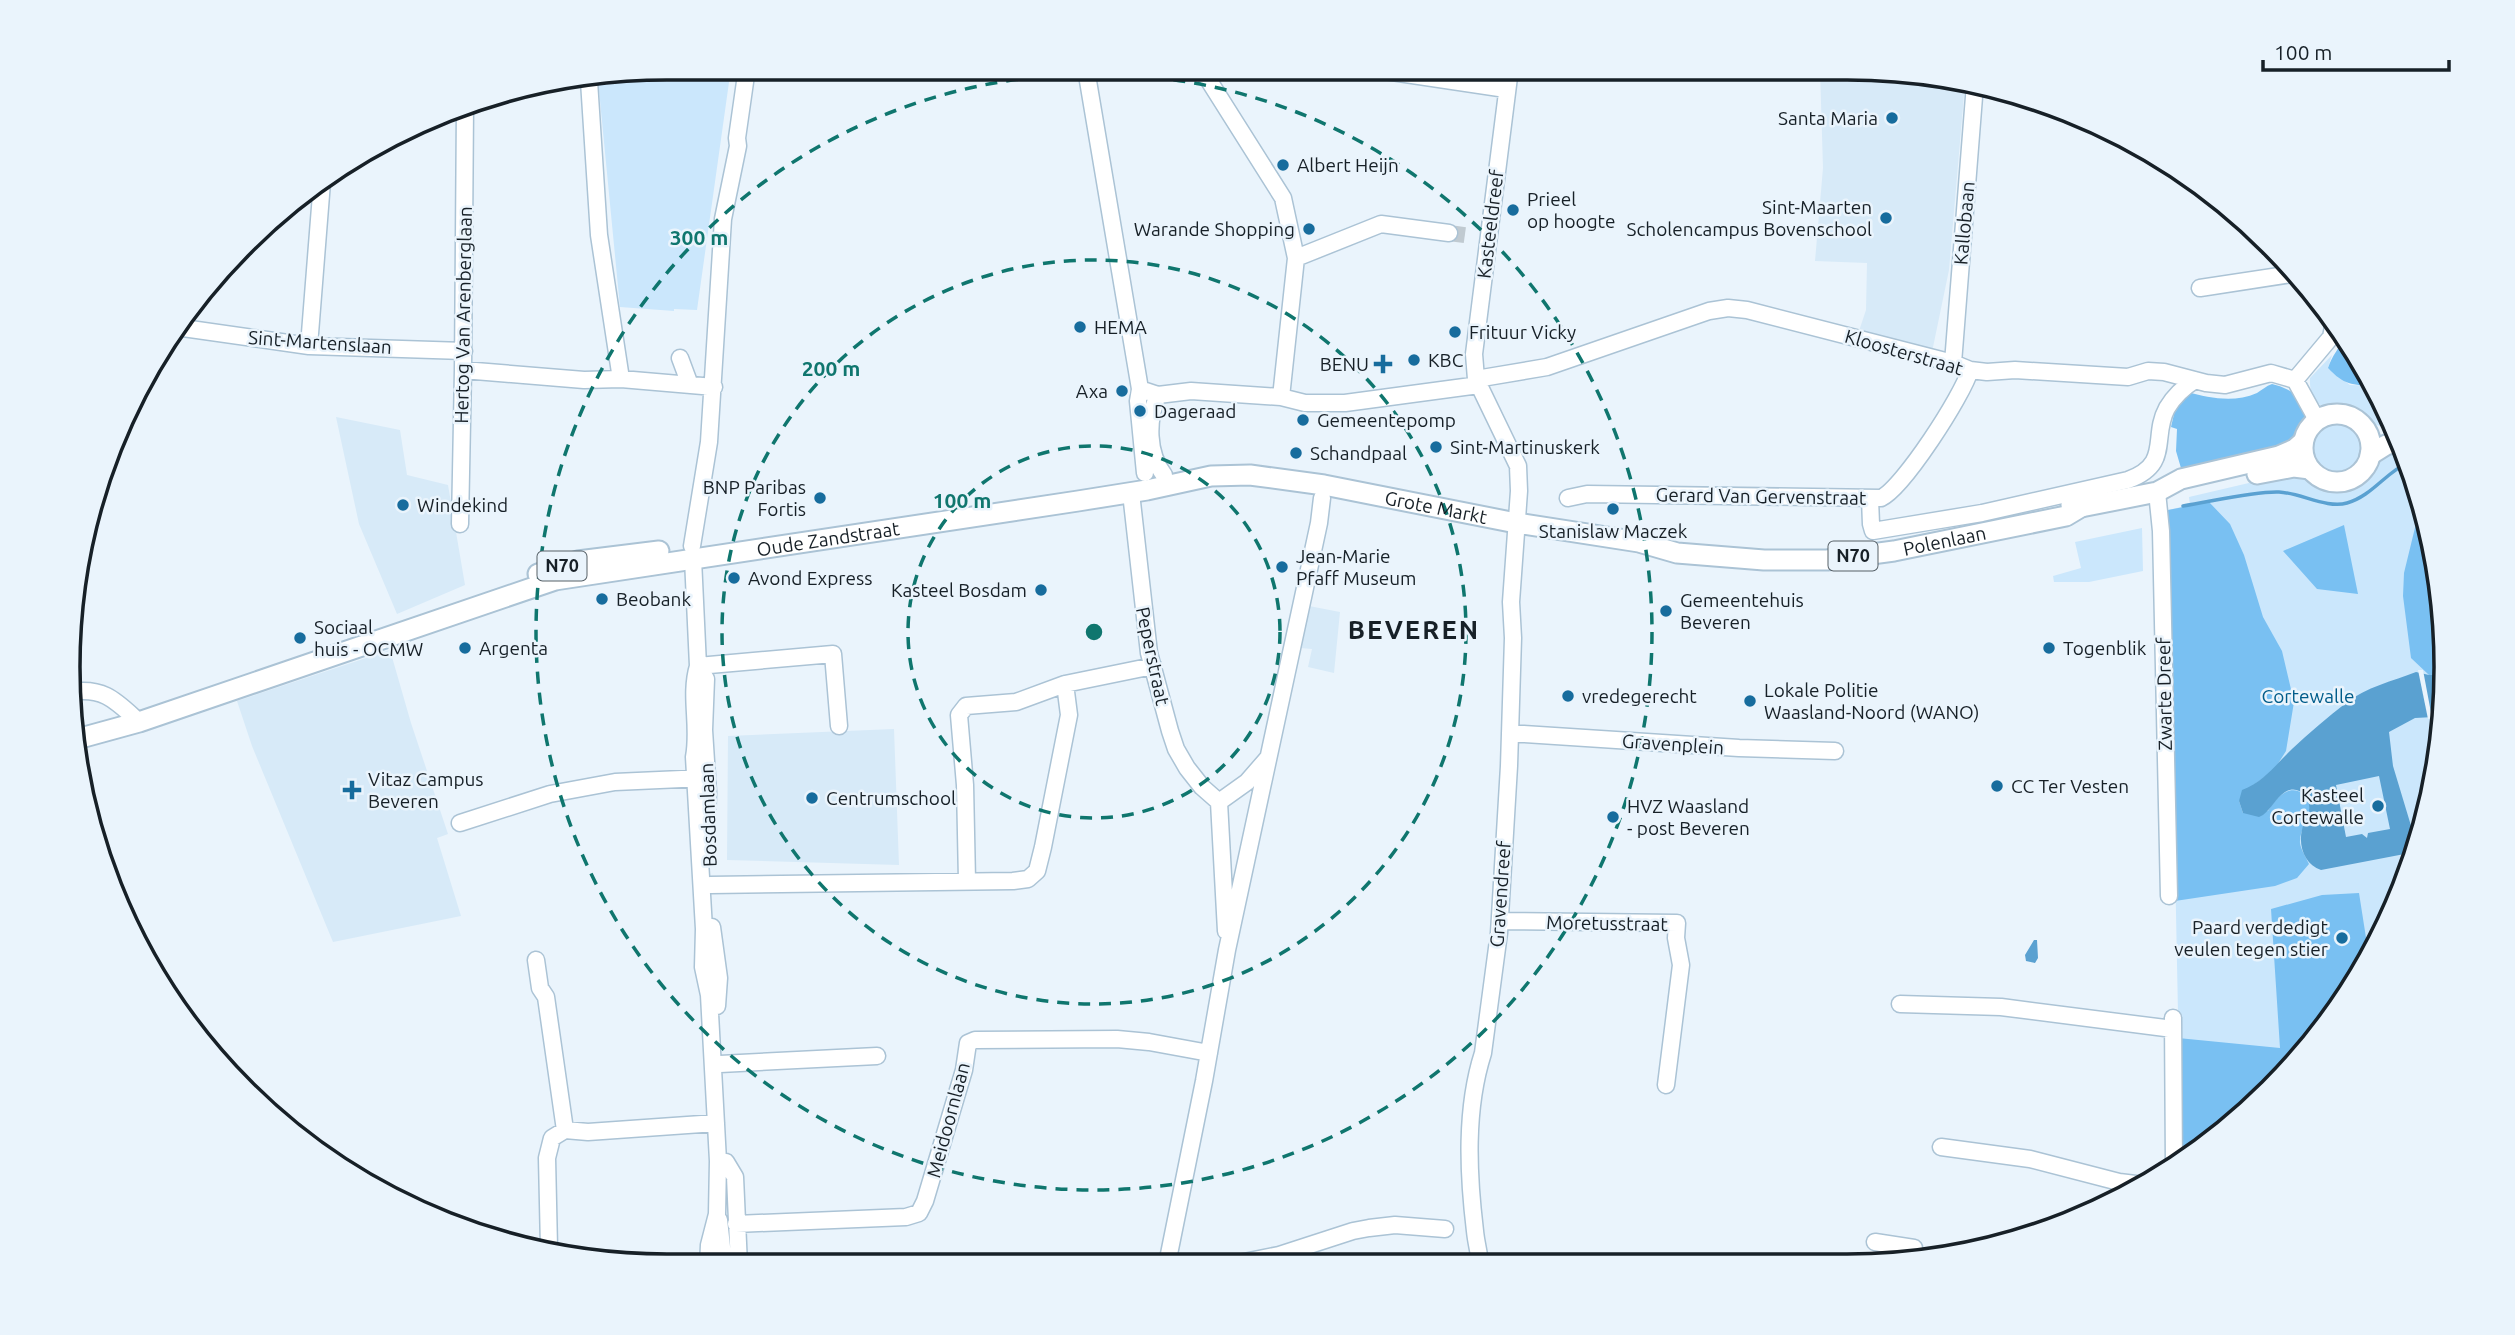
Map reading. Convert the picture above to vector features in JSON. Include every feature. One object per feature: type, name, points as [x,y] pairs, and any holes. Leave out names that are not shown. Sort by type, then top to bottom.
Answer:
[{"type":"main road","points":[[2310,469],[2304,456],[2303,442],[2306,433],[2317,420],[2334,414],[2343,414],[2359,421],[2370,441],[2370,455]]},
{"type":"main road","points":[[2365,428],[2385,431]]},
{"type":"main road","name":"Polenlaan","points":[[1516,523],[1639,542],[1680,541],[1762,548],[1814,548],[1930,534],[2063,504],[2081,506],[2157,492],[2181,479],[2288,453],[2303,442]]},
{"type":"main road","name":"N70","points":[[2157,492],[2184,492],[2282,469],[2310,469],[2326,480],[2345,481],[2361,472],[2370,455],[2390,444]]},
{"type":"main road","name":"Grote Markt","points":[[1143,482],[1250,475],[1313,483],[1516,523]]},
{"type":"main road","name":"Oude Zandstraat","points":[[139,722],[555,580],[692,553],[1143,482]]},
{"type":"main road","name":"N70","points":[[85,737],[139,722]]},
{"type":"street","name":"Bosdamlaan","points":[[724,1254],[718,1214],[709,995],[713,943],[710,885],[694,699],[698,666],[692,553],[714,387],[723,253],[722,230],[738,146],[745,80]]},
{"type":"street","points":[[1088,80],[1140,389],[1138,401],[1143,482]]},
{"type":"street","points":[[1209,80],[1283,198],[1296,258],[1281,397]]},
{"type":"street","points":[[1446,80],[1506,89]]},
{"type":"street","name":"Kasteeldreef","points":[[1478,382],[1474,368],[1474,346],[1508,80]]},
{"type":"street","points":[[589,86],[599,235],[621,379]]},
{"type":"street","name":"Kallobaan","points":[[1953,363],[1974,95]]},
{"type":"street","name":"Hertog Van Arenberglaan","points":[[460,524],[465,117]]},
{"type":"street","points":[[309,346],[321,194]]},
{"type":"street","points":[[1296,258],[1381,224],[1449,233]]},
{"type":"street","points":[[1471,236],[1488,238]]},
{"type":"street","points":[[2200,288],[2284,275]]},
{"type":"street","name":"Kloosterstraat","points":[[1478,382],[1547,366],[1728,307],[1953,363],[1970,370],[2127,377],[2148,371],[2225,385],[2272,373],[2295,380]]},
{"type":"street","name":"Sint-Martenslaan","points":[[188,329],[309,346],[464,351]]},
{"type":"street","points":[[2317,420],[2295,380],[2331,335]]},
{"type":"street","points":[[680,358],[690,385]]},
{"type":"street","points":[[463,370],[714,387]]},
{"type":"street","name":"Gerard Van Gervenstraat","points":[[1567,498],[1587,494],[1881,498],[1889,495],[1904,479],[1963,389],[1970,370]]},
{"type":"street","name":"Polenlaan","points":[[1870,499],[1873,531],[1982,513],[2139,476],[2154,461],[2166,409],[2194,380]]},
{"type":"street","points":[[1140,389],[1158,395],[1191,391],[1281,397],[1305,403],[1345,403],[1478,382]]},
{"type":"street","name":"Grote Markt","points":[[1478,382],[1518,466],[1516,523]]},
{"type":"street","points":[[1143,482],[1152,454],[1150,421],[1158,395]]},
{"type":"street","name":"Peperstraat","points":[[1143,482],[1140,592],[1149,653],[1176,749],[1202,787],[1219,802]]},
{"type":"street","name":"Zwarte Dreef","points":[[2157,492],[2161,531],[2169,896]]},
{"type":"street","points":[[1171,1254],[1227,950],[1319,523],[1322,498]]},
{"type":"street","name":"Gravendreef","points":[[1479,1254],[1469,1149],[1477,1071],[1483,1053],[1500,921],[1510,733],[1513,638],[1511,609],[1516,523]]},
{"type":"street","points":[[698,666],[833,654],[839,726]]},
{"type":"street","points":[[967,880],[965,785],[959,715],[966,706],[1016,702],[1065,684],[1153,666]]},
{"type":"street","points":[[710,885],[1028,879],[1037,870],[1043,847],[1069,715],[1065,684]]},
{"type":"street","points":[[81,692],[97,691],[113,699],[139,722]]},
{"type":"street","name":"Gravenplein","points":[[1510,733],[1835,751]]},
{"type":"street","points":[[1239,895],[1219,802],[1247,782],[1269,757]]},
{"type":"street","name":"Bosdamlaan","points":[[701,778],[704,929],[716,999],[726,1162],[727,1216],[723,1242]]},
{"type":"street","points":[[460,823],[550,794],[615,782],[701,778]]},
{"type":"street","name":"Moretusstraat","points":[[1500,921],[1677,923],[1676,938],[1681,965],[1666,1085]]},
{"type":"street","points":[[536,960],[541,988],[546,997],[565,1130]]},
{"type":"street","points":[[1900,1004],[2001,1007],[2173,1024],[2174,1156]]},
{"type":"street","name":"Meidoornlaan","points":[[736,1224],[906,1217],[919,1213],[925,1201],[964,1070],[966,1049],[968,1043],[975,1040],[1116,1039],[1209,1053]]},
{"type":"street","points":[[720,1064],[877,1056]]},
{"type":"street","points":[[549,1242],[547,1151],[552,1138],[565,1130],[588,1132],[716,1123]]},
{"type":"street","points":[[1941,1147],[2030,1160],[2128,1183]]},
{"type":"street","name":"Bosdamlaan","points":[[726,1162],[735,1177],[738,1254]]},
{"type":"street","name":"Bosdamlaan","points":[[709,1254],[718,1214]]},
{"type":"street","points":[[1303,1254],[1353,1231],[1369,1228],[1395,1225],[1445,1229]]},
{"type":"street","points":[[1875,1242],[1914,1248],[1914,1250]]},
{"type":"shaded area","name":"Sint-Maarten Scholencampus Bovenschool","points":[[1820,80],[1886,82],[1964,93],[1949,270],[1932,352],[1857,337],[1866,310],[1867,263],[1815,261],[1823,168]]},
{"type":"shaded area","points":[[2339,346],[2362,385],[2339,378],[2328,368]]},
{"type":"shaded area","points":[[2272,384],[2294,393],[2304,408],[2304,426],[2294,447],[2183,475],[2176,451],[2177,429],[2171,427],[2174,414],[2187,392],[2231,399],[2257,393]]},
{"type":"shaded area","name":"Windekind","points":[[336,417],[400,430],[407,475],[448,485],[465,585],[397,614],[359,524]]},
{"type":"shaded area","points":[[2209,502],[2230,524],[2244,555],[2263,617],[2282,651],[2294,702],[2286,751],[2274,770],[2252,786],[2239,801],[2243,813],[2268,811],[2278,798],[2292,790],[2307,796],[2310,806],[2300,843],[2309,864],[2297,878],[2275,886],[2175,901],[2168,510]]},
{"type":"shaded area","points":[[2416,524],[2429,591],[2435,675],[2429,675],[2411,658],[2403,596],[2404,573]]},
{"type":"shaded area","points":[[2344,525],[2358,594],[2317,589],[2283,551]]},
{"type":"shaded area","points":[[1309,606],[1340,612],[1334,673],[1308,667],[1312,649],[1301,648]]},
{"type":"shaded area","name":"Vitaz Campus Beveren","points":[[390,650],[448,834],[437,838],[461,916],[333,942],[252,746],[237,701]]},
{"type":"shaded area","points":[[2416,672],[2435,675],[2432,717],[2415,718],[2389,732],[2393,766],[2412,827],[2404,854],[2321,870],[2315,868],[2302,848],[2301,836],[2309,805],[2306,796],[2295,790],[2285,792],[2259,817],[2243,813],[2239,801],[2242,790],[2263,777],[2346,703],[2380,685]],"holes":[[[2379,776],[2390,829],[2368,833],[2367,838],[2362,834],[2346,837],[2336,785]]]},
{"type":"shaded area","name":"Centrumschool","points":[[894,729],[899,865],[727,860],[728,736]]},
{"type":"shaded area","points":[[2359,893],[2367,941],[2356,961],[2336,994],[2289,1055],[2235,1109],[2181,1151],[2178,1038],[2280,1048],[2271,909],[2322,895]]},
{"type":"shaded area","points":[[2034,940],[2037,940],[2038,958],[2035,963],[2026,961],[2025,955]]},
{"type":"green space","points":[[668,80],[729,80],[697,310],[620,307],[599,85]]},
{"type":"green space","points":[[2332,355],[2328,368],[2350,385],[2362,385],[2383,427],[2374,424],[2359,412],[2330,409],[2320,405],[2312,393],[2310,378]]},
{"type":"green space","points":[[2337,423],[2355,430],[2362,448],[2355,466],[2337,473],[2319,466],[2312,448],[2319,430]]},
{"type":"green space","name":"Cortewalle","points":[[2392,448],[2414,516],[2423,553],[2433,629],[2433,706],[2423,782],[2414,819],[2390,892],[2356,961],[2336,994],[2289,1055],[2263,1083],[2235,1109],[2181,1151],[2168,510],[2190,505],[2189,497],[2283,475],[2305,475],[2323,486],[2346,487],[2366,476],[2382,452]]},
{"type":"green space","points":[[2142,528],[2143,571],[2089,582],[2054,582],[2053,576],[2081,568],[2075,542]]},
{"type":"pier","points":[[2418,670],[2423,670],[2432,717],[2428,719]]},
{"type":"waterway","points":[[2183,506],[2269,492],[2287,493],[2331,504],[2347,503],[2364,495],[2399,468]]},
{"type":"tunnel","points":[[1449,233],[1471,236]]},
{"type":"place","name":"Santa Maria","points":[[1892,118]]},
{"type":"place","name":"Albert Heijn","points":[[1283,165]]},
{"type":"place","name":"Prieel op hoogte","points":[[1513,210]]},
{"type":"place","name":"Sint-Maarten Scholencampus Bovenschool","points":[[1886,218]]},
{"type":"place","name":"Warande Shopping","points":[[1309,229]]},
{"type":"place","name":"HEMA","points":[[1080,327]]},
{"type":"place","name":"Frituur Vicky","points":[[1455,332]]},
{"type":"place","name":"KBC","points":[[1414,360]]},
{"type":"place","name":"BENU","points":[[1383,364]]},
{"type":"place","name":"Axa","points":[[1122,391]]},
{"type":"place","name":"Dageraad","points":[[1140,411]]},
{"type":"place","name":"Gemeentepomp","points":[[1303,420]]},
{"type":"place","name":"Sint-Martinuskerk","points":[[1436,447]]},
{"type":"place","name":"Schandpaal","points":[[1296,453]]},
{"type":"place","name":"BNP Paribas Fortis","points":[[820,498]]},
{"type":"place","name":"Windekind","points":[[403,505]]},
{"type":"place","name":"Stanislaw Maczek","points":[[1613,509]]},
{"type":"place","name":"Jean-Marie Pfaff Museum","points":[[1282,567]]},
{"type":"place","name":"Avond Express","points":[[734,578]]},
{"type":"place","name":"Kasteel Bosdam","points":[[1041,590]]},
{"type":"place","name":"Beobank","points":[[602,599]]},
{"type":"place","name":"Gemeentehuis Beveren","points":[[1666,611]]},
{"type":"place","name":"Sociaal huis - OCMW","points":[[300,638]]},
{"type":"place","name":"Argenta","points":[[465,648]]},
{"type":"place","name":"Togenblik","points":[[2049,648]]},
{"type":"place","name":"vredegerecht","points":[[1568,696]]},
{"type":"place","name":"Lokale Politie Waasland-Noord (WANO)","points":[[1750,701]]},
{"type":"place","name":"CC Ter Vesten","points":[[1997,786]]},
{"type":"place","name":"Vitaz Campus Beveren","points":[[352,790]]},
{"type":"place","name":"Centrumschool","points":[[812,798]]},
{"type":"place","name":"Kasteel Cortewalle","points":[[2378,806]]},
{"type":"place","name":"HVZ Waasland - post Beveren","points":[[1613,817]]},
{"type":"place","name":"Paard verdedigt veulen tegen stier","points":[[2342,938]]},
{"type":"district","name":"BEVEREN","points":[[1414,630]]}]
